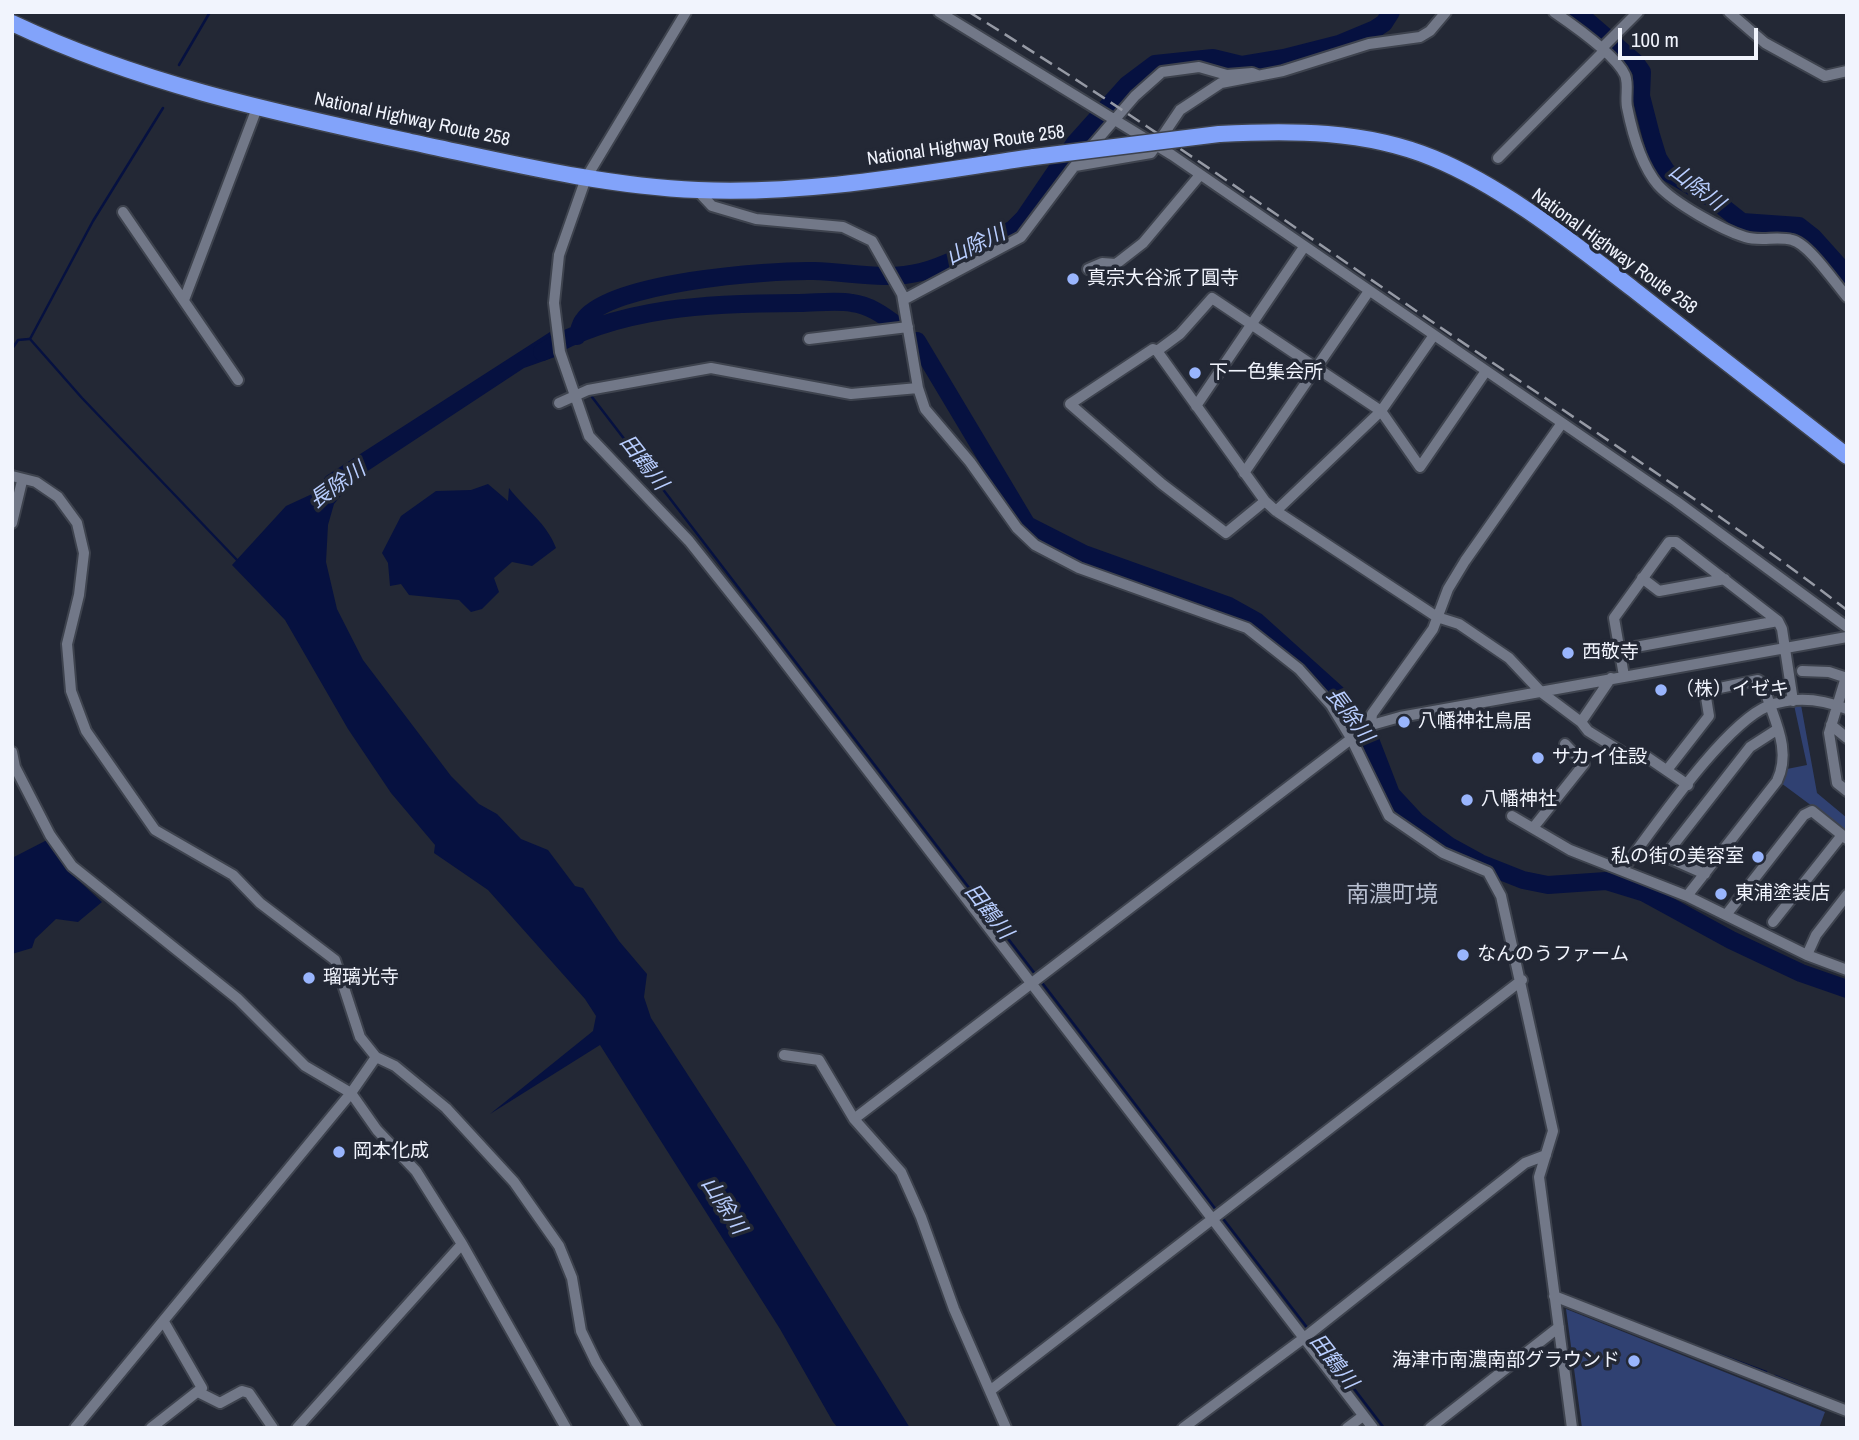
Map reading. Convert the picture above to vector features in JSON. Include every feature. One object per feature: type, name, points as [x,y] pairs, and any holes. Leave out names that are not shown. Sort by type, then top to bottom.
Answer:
[{"type":"highway","name":"National Highway Route 258","points":[[12,23],[89,57],[166,84],[257,108],[586,178],[697,190],[769,190],[834,184],[1219,134],[1293,130],[1342,135],[1392,145],[1434,158],[1551,226],[1847,456]]},
{"type":"street","points":[[686,12],[586,178],[559,255],[554,303],[560,352],[589,436],[690,541],[1037,981],[1309,1334],[1373,1428]]},
{"type":"street","points":[[939,12],[1108,114],[1200,175],[1676,500],[1847,627]]},
{"type":"street","points":[[1075,166],[1151,153],[1180,110],[1229,81],[1283,71],[1368,44],[1420,37],[1430,31],[1446,12]]},
{"type":"street","points":[[1554,12],[1603,50],[1623,71],[1627,82],[1626,105],[1641,152],[1659,186],[1718,225],[1745,237],[1768,241],[1792,239],[1803,246],[1847,297]]},
{"type":"street","points":[[1498,158],[1638,12]]},
{"type":"street","points":[[1729,12],[1765,43],[1825,76],[1847,71]]},
{"type":"street","points":[[902,297],[1021,237],[1075,166],[1108,114],[1135,96],[1162,72],[1199,67],[1227,75],[1256,75]]},
{"type":"street","points":[[184,300],[257,108]]},
{"type":"street","points":[[1088,269],[1102,263],[1116,264],[1143,243],[1200,175]]},
{"type":"street","points":[[697,190],[712,206],[756,219],[855,231],[872,241],[902,297],[918,388],[925,409],[970,462],[1017,528],[1035,545],[1079,568],[1247,628],[1299,669],[1331,705],[1354,736],[1389,816],[1443,853],[1488,872],[1500,896],[1522,980],[1553,1131],[1539,1177],[1572,1428]]},
{"type":"street","points":[[124,212],[237,380]]},
{"type":"street","points":[[1196,406],[1304,247]]},
{"type":"street","points":[[1244,473],[1369,292]]},
{"type":"street","points":[[1157,351],[1180,334],[1212,298],[1381,411],[1420,467],[1486,372]]},
{"type":"street","points":[[808,339],[908,327]]},
{"type":"street","points":[[1276,511],[1381,411],[1434,335]]},
{"type":"street","points":[[1265,501],[1226,533],[1162,484],[1070,404],[1129,363],[1153,349],[1157,351],[1244,473],[1276,511],[1437,617],[1459,624],[1509,658],[1541,692],[1581,722],[1588,731],[1625,754],[1644,755],[1688,785]]},
{"type":"street","points":[[559,403],[588,390],[711,368],[851,394],[918,388]]},
{"type":"street","points":[[1369,725],[1372,714],[1433,629],[1465,561],[1562,423]]},
{"type":"street","points":[[12,523],[17,478],[37,482],[58,498],[77,523],[84,553],[79,595],[67,644],[71,691],[86,732],[155,830],[233,875],[260,903],[335,960],[360,1037],[376,1056],[395,1066],[446,1108],[514,1182],[552,1235],[572,1278],[581,1331],[596,1362],[637,1428]]},
{"type":"street","points":[[1624,676],[1614,618],[1669,542],[1676,542],[1778,621],[1793,701]]},
{"type":"street","points":[[1642,578],[1659,591],[1725,579]]},
{"type":"street","points":[[1619,650],[1778,621]]},
{"type":"street","points":[[855,1119],[1369,725],[1611,678],[1847,637]]},
{"type":"street","points":[[1802,671],[1846,678],[1842,707],[1829,733],[1837,783],[1847,791]]},
{"type":"street","points":[[1581,722],[1611,678]]},
{"type":"street","points":[[1667,770],[1709,716],[1705,691],[1758,680],[1763,683],[1779,729],[1784,757],[1777,781],[1687,896]]},
{"type":"street","points":[[1623,869],[1737,726],[1769,706],[1793,701],[1810,700],[1842,707]]},
{"type":"street","points":[[1831,725],[1847,738]]},
{"type":"street","points":[[1705,874],[1671,859],[1668,852],[1750,747],[1779,729]]},
{"type":"street","points":[[1534,828],[1584,764],[1565,744]]},
{"type":"street","points":[[12,752],[14,769],[50,835],[72,866],[237,999],[305,1066],[351,1093],[377,1130],[416,1171],[566,1428]]},
{"type":"street","points":[[1726,915],[1804,814],[1812,811],[1844,837],[1773,922]]},
{"type":"street","points":[[1512,816],[1570,850],[1687,896],[1807,955],[1847,970]]},
{"type":"street","points":[[1807,955],[1816,935],[1847,895]]},
{"type":"street","points":[[991,1390],[1522,980]]},
{"type":"street","points":[[783,1055],[819,1060],[855,1119],[901,1172],[921,1217],[954,1309],[1006,1428]]},
{"type":"street","points":[[75,1428],[351,1093],[376,1056]]},
{"type":"street","points":[[1183,1428],[1309,1334],[1525,1163],[1546,1155]]},
{"type":"street","points":[[297,1428],[461,1244]]},
{"type":"street","points":[[1554,1296],[1847,1412]]},
{"type":"street","points":[[151,1428],[202,1388],[164,1322]]},
{"type":"street","points":[[1430,1428],[1559,1327]]},
{"type":"street","points":[[198,1392],[220,1403],[242,1391],[249,1394],[273,1428]]},
{"type":"street","points":[[1347,1428],[1363,1416]]},
{"type":"shaded area","points":[[1794,705],[1801,705],[1817,793],[1847,818],[1847,832],[1781,783],[1787,769],[1807,765]]},
{"type":"shaded area","name":"海津市南濃南部グラウンド","points":[[1566,1309],[1825,1412],[1819,1428],[1582,1428]]},
{"type":"water","points":[[550,332],[555,357],[524,368],[354,480],[334,504],[328,525],[326,562],[337,609],[363,660],[451,776],[479,804],[497,814],[521,839],[548,850],[575,886],[583,888],[619,941],[647,974],[644,997],[651,1018],[747,1166],[910,1428],[838,1428],[833,1422],[780,1329],[600,1045],[490,1114],[593,1031],[596,1016],[585,999],[488,890],[434,853],[435,845],[391,793],[348,729],[285,620],[232,565],[286,506],[312,494],[326,476]]},
{"type":"water","points":[[488,484],[508,501],[509,488],[541,523],[556,548],[532,566],[512,562],[494,578],[499,592],[482,609],[471,612],[459,600],[409,595],[401,584],[390,586],[388,563],[382,553],[401,516],[436,491],[471,490]]},
{"type":"water","points":[[47,840],[66,869],[102,902],[78,922],[56,919],[35,939],[32,948],[12,954],[12,858]]},
{"type":"waterway","points":[[179,65],[210,12]]},
{"type":"waterway","name":"山除川","points":[[577,336],[583,321],[598,308],[623,297],[655,288],[728,276],[792,271],[908,275],[944,264],[1013,229],[1024,218],[1075,143],[1127,85],[1155,64],[1213,58],[1242,65],[1284,58],[1339,44],[1375,29],[1384,23],[1391,12]]},
{"type":"waterway","name":"山除川","points":[[1577,12],[1635,62],[1642,72],[1641,96],[1658,158],[1667,172],[1713,199],[1742,222],[1799,226],[1813,237],[1847,275]]},
{"type":"waterway","points":[[163,108],[93,221],[30,339],[82,398],[237,560]]},
{"type":"waterway","name":"長除川","points":[[542,352],[602,325],[634,316],[700,306],[846,302],[870,308],[895,324]]},
{"type":"waterway","points":[[12,349],[18,340],[29,339]]},
{"type":"waterway","name":"長除川","points":[[917,341],[1027,525],[1084,554],[1229,606],[1256,621],[1336,693],[1369,737],[1391,794],[1417,822],[1449,846],[1480,863],[1523,880],[1548,885],[1606,881],[1645,893],[1731,940],[1801,973],[1847,989]]},
{"type":"waterway","name":"田鶴川","points":[[592,397],[1036,975]]},
{"type":"waterway","name":"田鶴川","points":[[1040,980],[1217,1211]]},
{"type":"waterway","name":"田鶴川","points":[[1221,1216],[1309,1330]]},
{"type":"waterway","points":[[1588,1304],[1625,1318]]},
{"type":"waterway","points":[[1635,1322],[1671,1336]]},
{"type":"waterway","name":"田鶴川","points":[[1313,1335],[1384,1428]]},
{"type":"waterway","points":[[1677,1339],[1766,1372]]},
{"type":"waterway","points":[[1775,1376],[1814,1392]]},
{"type":"railway","points":[[969,12],[1086,86],[1693,498],[1847,610]]},
{"type":"place","name":"真宗大谷派了圓寺","points":[[1073,279]]},
{"type":"place","name":"下一色集会所","points":[[1195,373]]},
{"type":"place","name":"西敬寺","points":[[1568,653]]},
{"type":"place","name":"（株）イゼキ","points":[[1661,690]]},
{"type":"place","name":"八幡神社鳥居","points":[[1404,722]]},
{"type":"place","name":"サカイ住設","points":[[1538,758]]},
{"type":"place","name":"八幡神社","points":[[1467,800]]},
{"type":"place","name":"私の街の美容室","points":[[1758,857]]},
{"type":"place","name":"東浦塗装店","points":[[1721,894]]},
{"type":"place","name":"なんのうファーム","points":[[1463,955]]},
{"type":"place","name":"瑠璃光寺","points":[[309,978]]},
{"type":"place","name":"岡本化成","points":[[339,1152]]},
{"type":"place","name":"海津市南濃南部グラウンド","points":[[1634,1361]]},
{"type":"district","name":"南濃町境","points":[[1392,896]]}]
